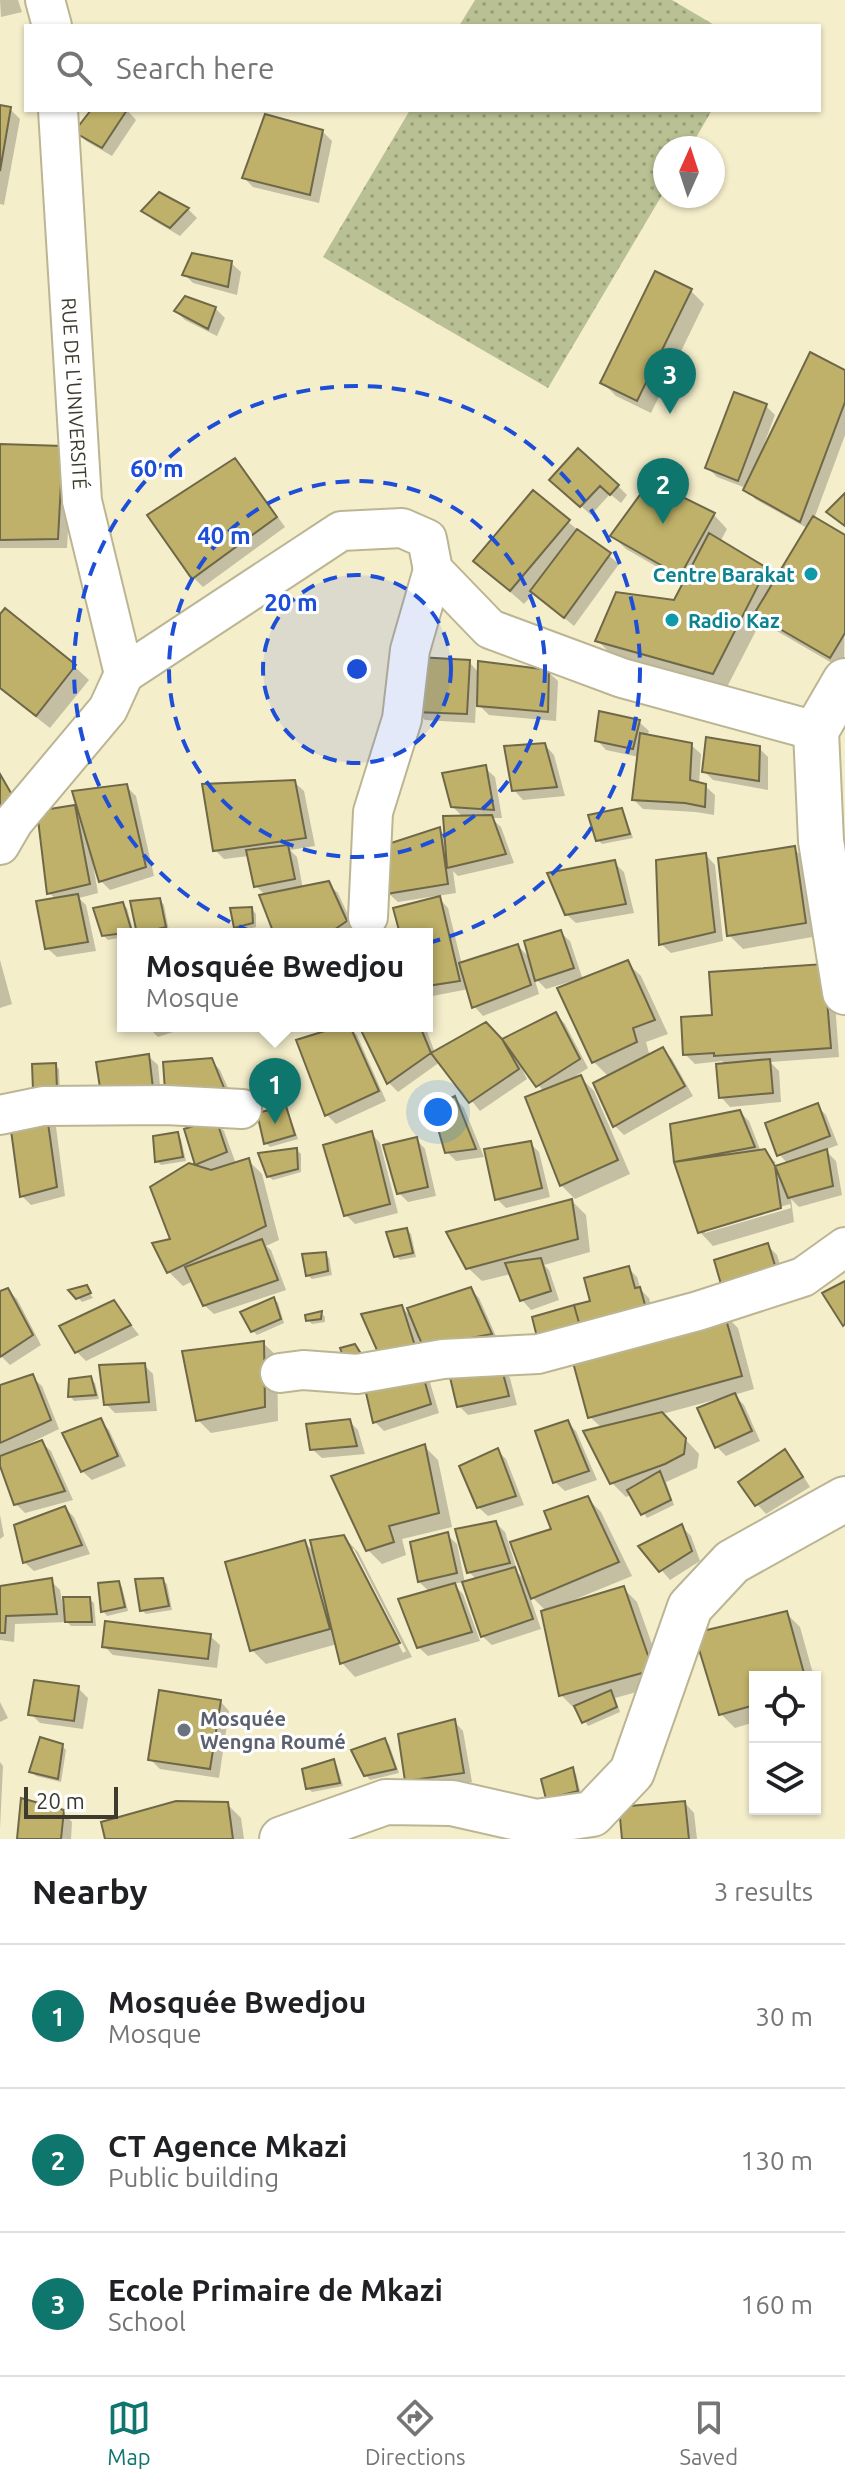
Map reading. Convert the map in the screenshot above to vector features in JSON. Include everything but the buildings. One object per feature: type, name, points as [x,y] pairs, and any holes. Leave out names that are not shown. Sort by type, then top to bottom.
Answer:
[{"type":"main road","points":[[845,681],[816,731],[821,841],[845,992]]},
{"type":"main road","points":[[282,1839],[386,1802],[452,1803],[536,1822],[592,1814],[632,1772],[690,1607],[732,1562],[845,1499]]},
{"type":"street","points":[[45,0],[51,24]]},
{"type":"street","name":"RUE DE L'UNIVERSITÉ","points":[[58,112],[82,501],[124,674]]},
{"type":"street","points":[[0,845],[14,821],[108,709],[124,674],[341,531],[402,528],[427,539],[433,570],[410,650],[402,719],[373,812],[368,917]]},
{"type":"street","points":[[433,570],[490,629],[622,678],[816,731]]},
{"type":"street","points":[[0,1115],[43,1106],[166,1105],[242,1109]]},
{"type":"street","points":[[280,1373],[303,1370],[357,1374],[443,1359],[538,1354],[698,1311],[803,1277],[845,1247]]},
{"type":"green space","points":[[475,0],[672,0],[713,24],[460,24]]},
{"type":"green space","points":[[409,112],[711,112],[697,136],[653,136],[654,208],[548,388],[323,257]]},
{"type":"place","name":"Ecole Primaire de Mkazi","points":[[670,414]]},
{"type":"place","name":"CT Agence Mkazi","points":[[663,524]]},
{"type":"place","name":"Centre Barakat","points":[[811,574]]},
{"type":"place","name":"Radio Kaz","points":[[672,620]]},
{"type":"place","name":"Mosquée Bwedjou","points":[[275,1124]]},
{"type":"place","name":"Mosquée Wengna Roumé","points":[[184,1730]]}]
